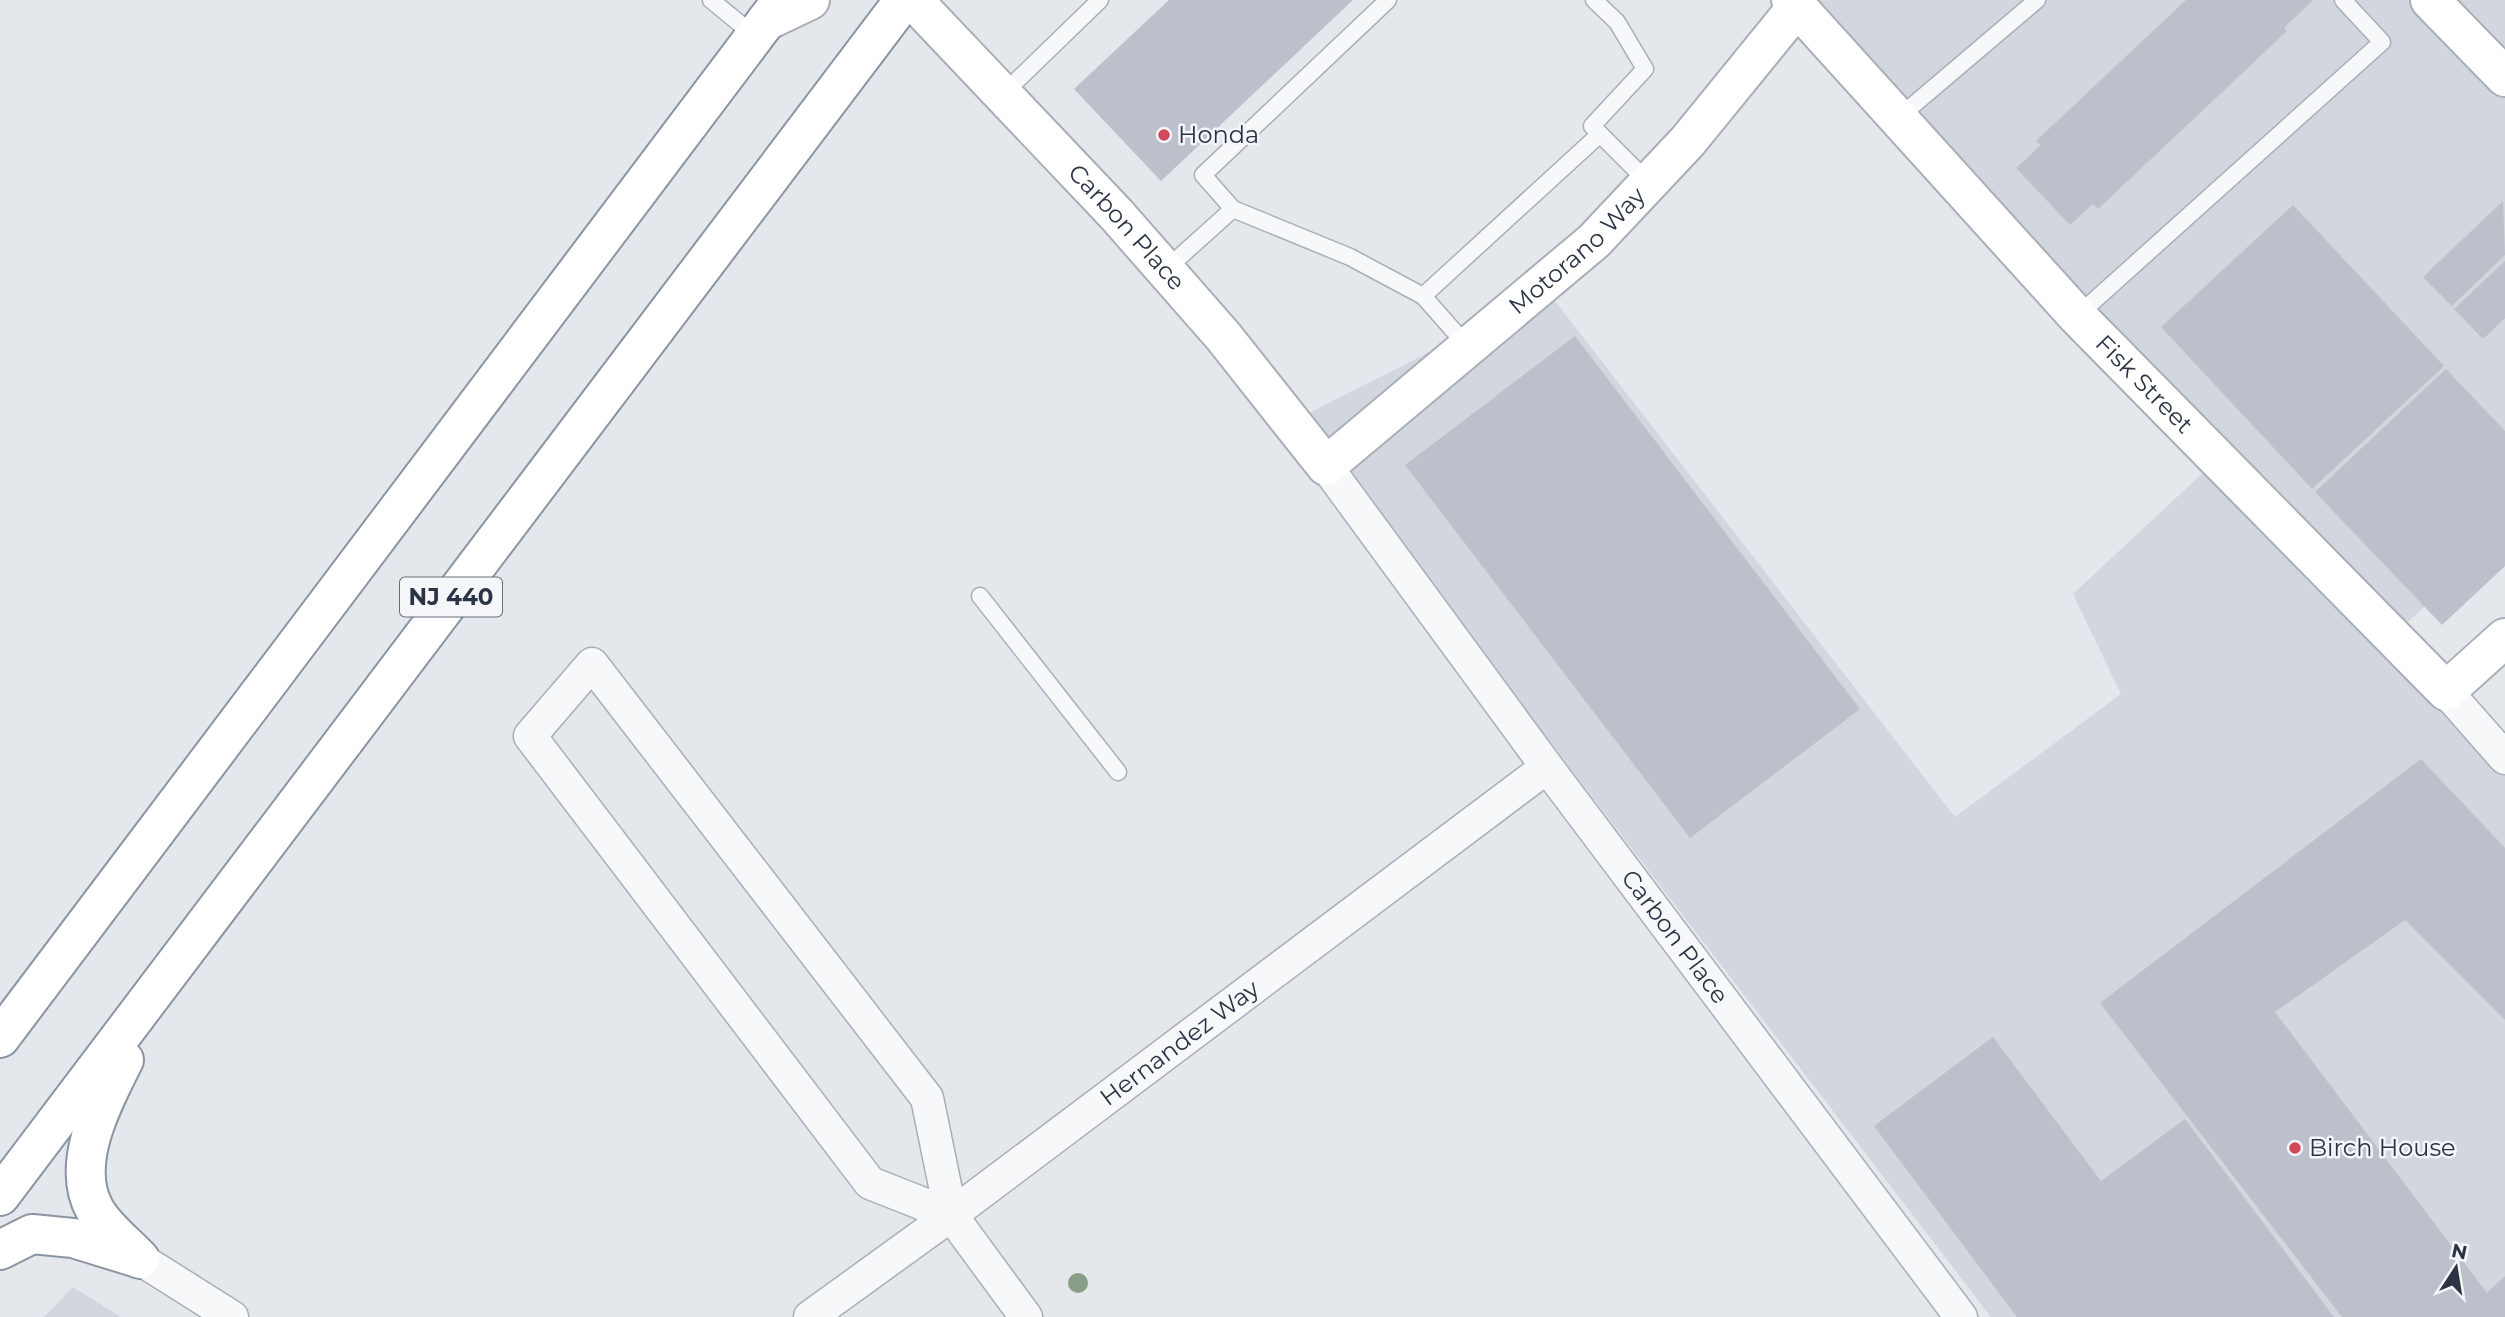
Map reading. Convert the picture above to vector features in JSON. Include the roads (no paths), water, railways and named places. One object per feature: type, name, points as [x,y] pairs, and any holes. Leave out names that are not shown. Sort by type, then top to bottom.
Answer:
[{"type":"main road","points":[[0,1038],[768,19],[810,0]]},
{"type":"main road","name":"NJ 440","points":[[0,1196],[904,0]]},
{"type":"main road","name":"Carbon Place","points":[[913,0],[1004,93],[1166,270],[1326,466]]},
{"type":"main road","points":[[2430,0],[2505,77]]},
{"type":"main road","name":"Fisk Street","points":[[1798,2],[1898,118],[2077,316],[2446,691]]},
{"type":"main road","name":"Motorano Way","points":[[1326,466],[1594,241],[1688,141],[1798,2]]},
{"type":"main road","points":[[2446,691],[2505,638]]},
{"type":"main road","points":[[140,1259],[95,1210],[84,1167],[99,1112],[164,979]]},
{"type":"main road","points":[[0,1250],[32,1234],[73,1238],[140,1259]]},
{"type":"street","name":"Carbon Place","points":[[1326,466],[1547,767],[1961,1317]]},
{"type":"street","points":[[951,1215],[870,1183],[530,736],[592,664],[927,1098],[951,1215],[1026,1317]]},
{"type":"street","name":"Fisk Street","points":[[2446,691],[2505,758]]},
{"type":"street","name":"Hernandez Way","points":[[810,1317],[951,1215],[1547,767]]},
{"type":"street","points":[[140,1259],[232,1317]]},
{"type":"lane","points":[[711,0],[768,19]]},
{"type":"lane","points":[[1004,93],[1100,0]]},
{"type":"lane","points":[[1388,0],[1203,175],[1233,209],[1350,257],[1423,296],[1469,348]]},
{"type":"lane","points":[[1594,0],[1617,22],[1645,69],[1592,127],[1649,183]]},
{"type":"lane","points":[[1898,118],[2037,0]]},
{"type":"lane","points":[[2077,316],[2382,42],[2343,0]]},
{"type":"lane","points":[[1423,296],[1600,134]]},
{"type":"lane","points":[[1166,270],[1233,209]]},
{"type":"lane","points":[[980,596],[1118,772]]},
{"type":"place","name":"Honda","points":[[1164,135]]},
{"type":"place","name":"Birch House","points":[[2295,1148]]}]
